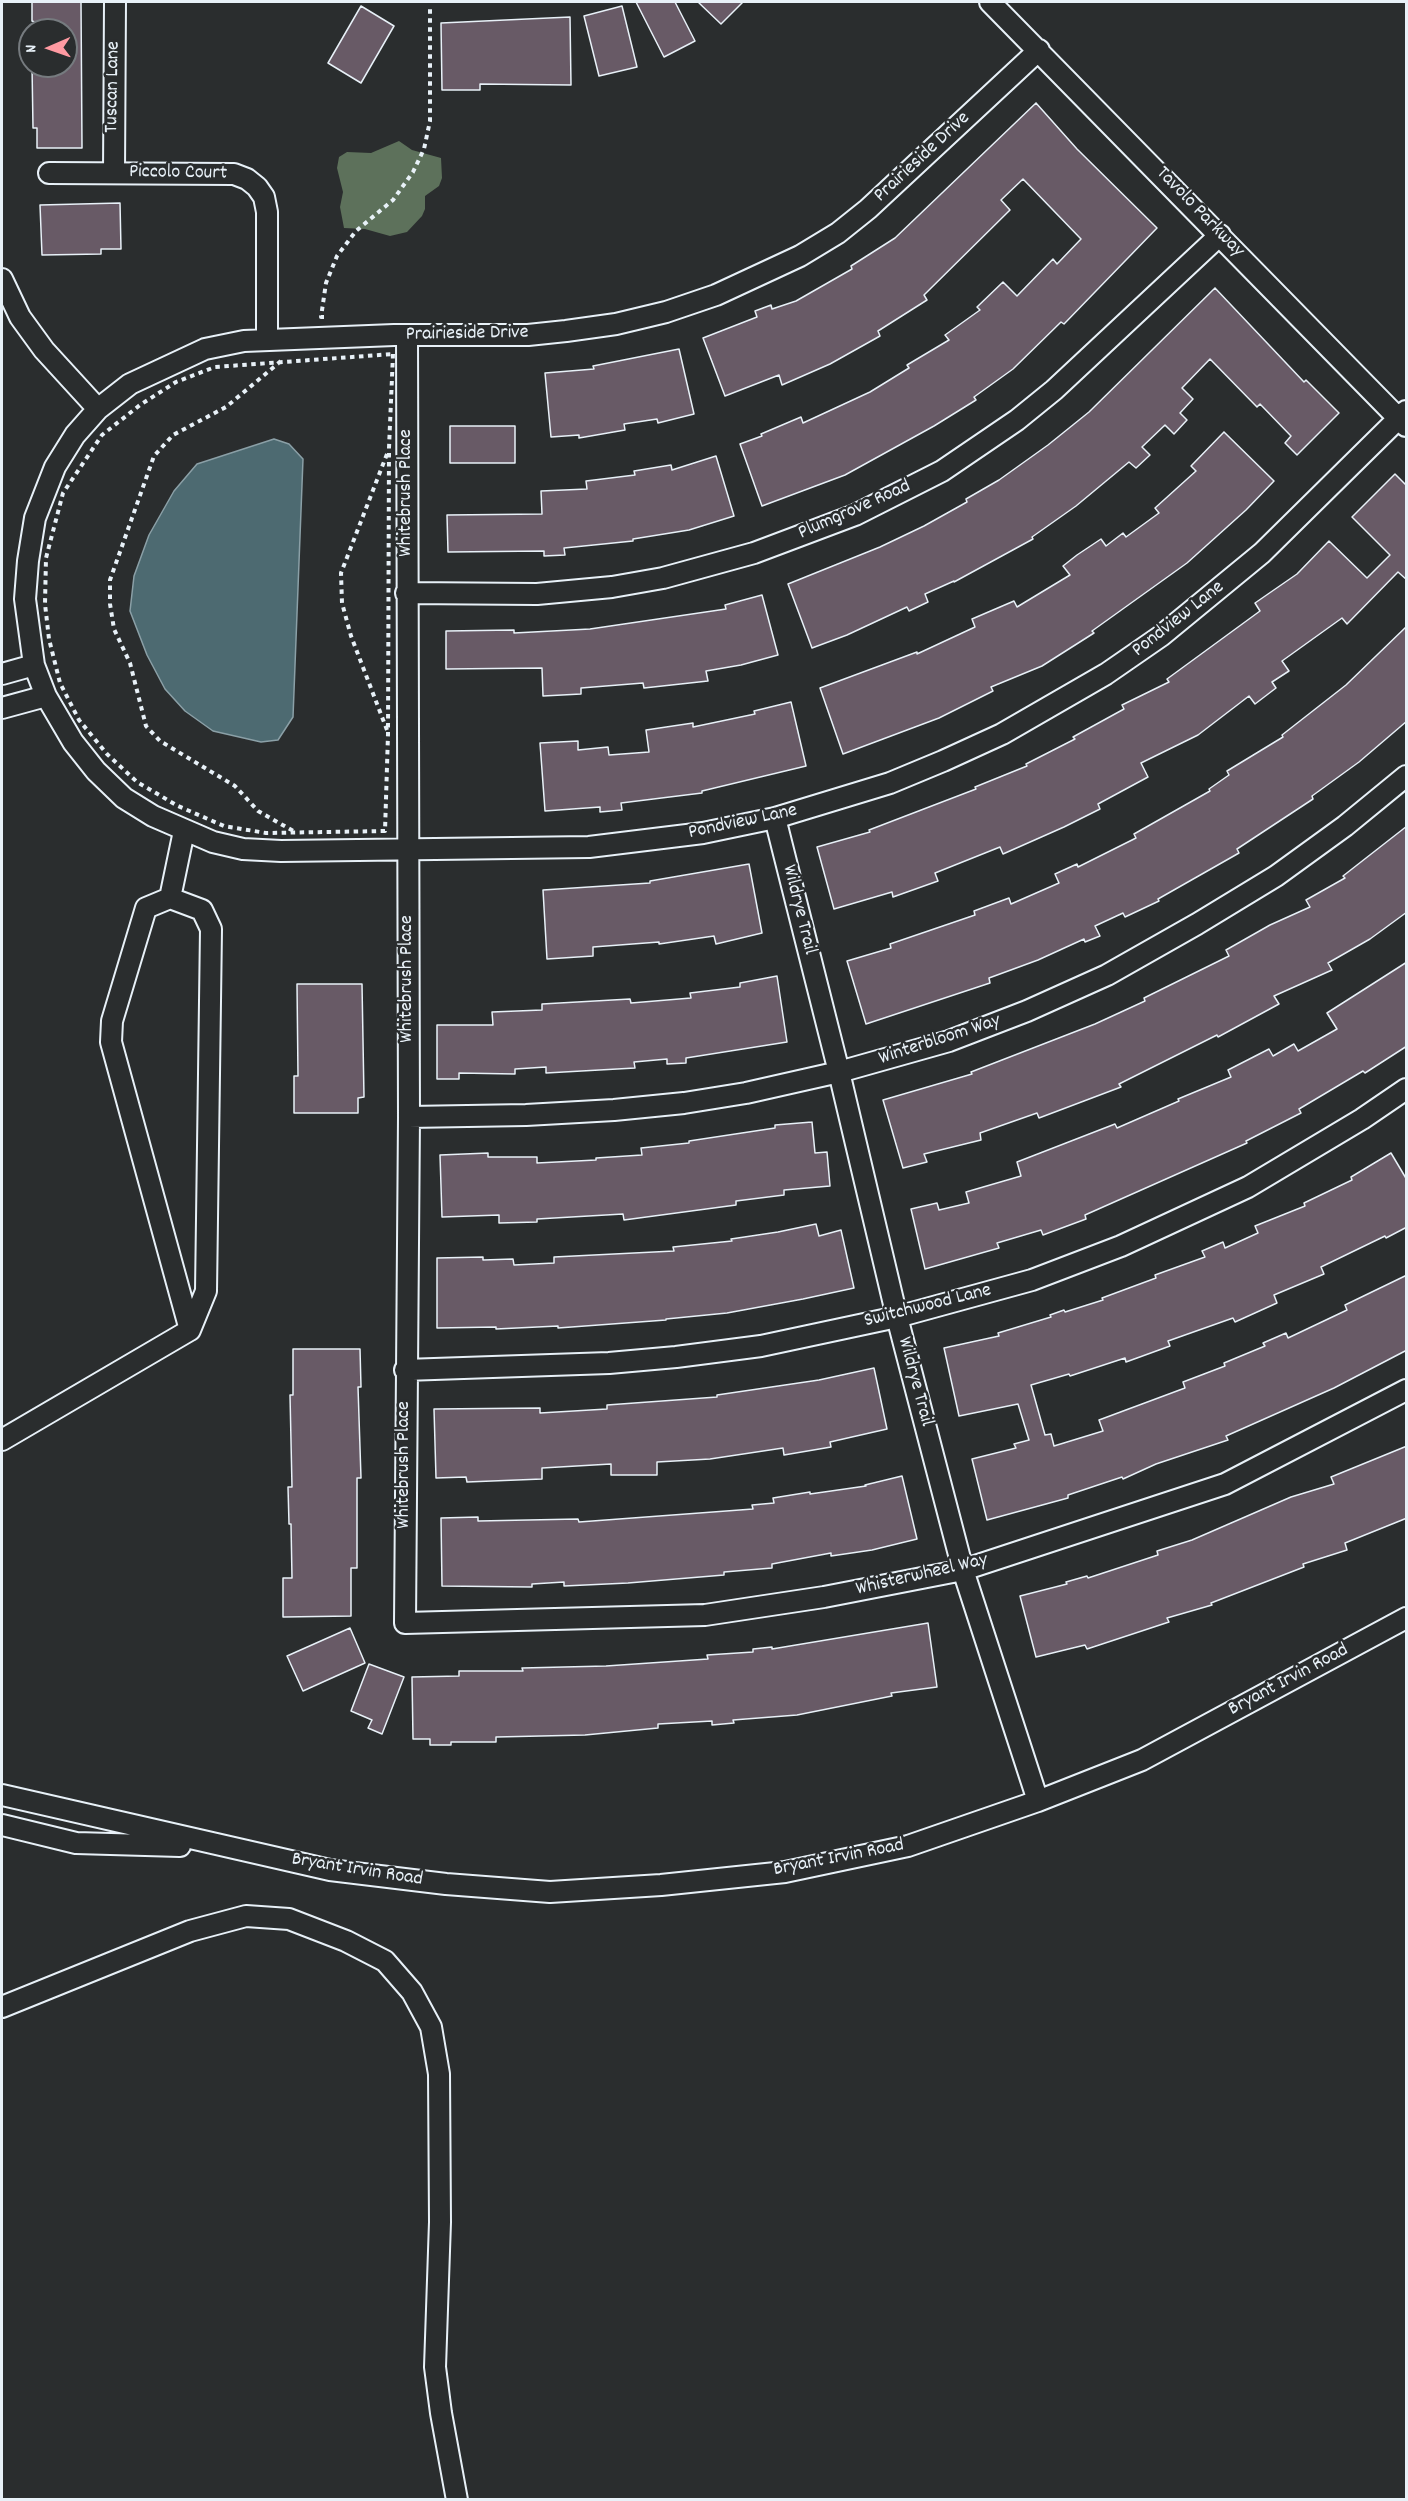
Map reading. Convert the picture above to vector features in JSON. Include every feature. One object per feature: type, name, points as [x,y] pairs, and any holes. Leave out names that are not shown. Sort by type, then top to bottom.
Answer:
[{"type":"street","name":"Tuscan Lane","points":[[114,173],[115,2]]},
{"type":"street","name":"Tavolo Parkway","points":[[990,2],[1404,418]]},
{"type":"street","name":"Prairieside Drive","points":[[34,665],[25,598],[35,518],[55,467],[75,435],[98,409],[130,384],[205,350],[244,341],[407,335],[528,335],[616,324],[716,295],[800,256],[838,233],[868,209],[1039,50]]},
{"type":"street","name":"Piccolo Court","points":[[49,173],[234,174],[247,179],[264,197],[267,212],[267,340]]},
{"type":"street","name":"Plumgrove Road","points":[[406,593],[537,594],[612,587],[663,578],[754,553],[855,515],[942,471],[1017,420],[1054,390],[1220,235]]},
{"type":"street","points":[[2,279],[20,317],[44,350],[98,409]]},
{"type":"street","name":"Whitebrush Place","points":[[405,1623],[405,1370],[409,1117],[407,335]]},
{"type":"street","name":"Pondview Lane","points":[[34,665],[46,696],[72,742],[96,771],[124,798],[153,816],[213,842],[243,849],[589,848],[703,833],[775,818],[880,786],[1002,734],[1106,674],[1161,636],[1262,553],[1404,418]]},
{"type":"street","points":[[2,674],[34,665]]},
{"type":"street","points":[[2,708],[46,696]]},
{"type":"street","name":"Winterbloom Way","points":[[409,1117],[526,1115],[638,1108],[746,1093],[839,1072],[949,1041],[1027,1011],[1107,975],[1276,876],[1345,826],[1407,776]]},
{"type":"street","name":"Wildrye Trail","points":[[775,818],[839,1072],[897,1317],[963,1570],[1038,1800]]},
{"type":"street","points":[[170,898],[184,831]]},
{"type":"street","points":[[2,1440],[190,1330],[206,1292],[211,929],[202,910],[170,898],[146,908],[112,1021],[111,1042],[190,1330]]},
{"type":"street","name":"Switchwood Lane","points":[[405,1370],[609,1363],[761,1346],[897,1317],[1032,1280],[1121,1246],[1248,1187],[1362,1119],[1407,1089]]},
{"type":"street","name":"Whisterwheel Way","points":[[405,1623],[705,1615],[824,1597],[963,1570],[1225,1484],[1407,1390]]},
{"type":"street","name":"Bryant Irvin Road","points":[[2,1796],[330,1870],[446,1884],[561,1891],[661,1886],[785,1872],[908,1846],[1143,1760],[1407,1618]]},
{"type":"street","name":"Bryant Irvin Road","points":[[2,1825],[76,1843],[225,1847]]},
{"type":"street","points":[[2,2007],[190,1931],[246,1916],[289,1919],[346,1941],[385,1961],[412,1992],[431,2027],[439,2074],[440,2222],[435,2367],[456,2499]]},
{"type":"path","points":[[331,317],[321,317],[326,283],[337,256],[356,231],[393,200],[413,172],[424,149],[430,121],[430,6]]},
{"type":"path","points":[[393,354],[389,448],[388,734],[385,831],[266,833],[224,826],[178,806],[137,782],[107,754],[79,720],[69,701],[60,682],[49,639],[45,604],[46,558],[63,493],[102,435],[140,405],[176,382],[215,367],[393,354]]},
{"type":"path","points":[[281,361],[226,407],[173,435],[154,456],[110,580],[110,604],[114,629],[130,663],[146,726],[160,741],[235,786],[258,811],[296,832]]},
{"type":"path","points":[[388,734],[351,636],[342,603],[341,573],[389,448]]},
{"type":"green space","points":[[399,141],[412,150],[441,158],[442,178],[439,186],[425,196],[425,209],[422,216],[407,232],[390,236],[365,229],[344,228],[340,207],[343,192],[337,168],[339,157],[347,152],[371,153]]},
{"type":"water","points":[[274,439],[289,444],[303,459],[293,717],[278,740],[261,742],[213,731],[185,711],[165,689],[147,655],[130,611],[134,576],[149,535],[174,491],[197,464]]},
{"type":"building","points":[[32,2],[81,2],[82,148],[37,148],[37,128],[33,128],[32,78],[78,78],[78,18],[32,18]]},
{"type":"building","points":[[636,2],[675,2],[695,41],[664,57]]},
{"type":"building","points":[[698,2],[743,2],[721,24]]},
{"type":"building","points":[[361,6],[394,26],[361,83],[328,63]]},
{"type":"building","points":[[622,6],[637,67],[599,76],[584,16]]},
{"type":"building","points":[[570,17],[571,85],[480,84],[480,90],[442,90],[441,23]]},
{"type":"building","points":[[1036,103],[1077,149],[1157,228],[1064,324],[1061,322],[1013,369],[974,397],[976,400],[845,475],[762,506],[740,444],[801,417],[803,423],[870,392],[909,368],[907,365],[949,340],[945,335],[980,310],[977,307],[1003,282],[1017,296],[1053,259],[1057,264],[1081,239],[1023,179],[1001,200],[1010,210],[924,295],[927,300],[878,331],[880,336],[830,364],[782,385],[779,375],[725,396],[703,338],[757,317],[755,311],[771,305],[772,309],[796,301],[852,269],[851,266],[895,238]]},
{"type":"building","points":[[120,203],[121,249],[101,249],[101,254],[42,255],[40,205]]},
{"type":"building","points":[[1215,288],[1304,382],[1306,380],[1339,413],[1297,455],[1285,443],[1291,436],[1260,404],[1257,407],[1210,359],[1182,388],[1193,399],[1180,413],[1187,420],[1174,434],[1165,425],[1142,447],[1150,455],[1136,468],[1129,462],[1076,506],[1032,537],[1033,539],[954,582],[925,594],[928,602],[909,611],[907,607],[847,635],[812,648],[788,584],[880,547],[924,526],[967,502],[966,499],[999,480],[1089,412]]},
{"type":"building","points":[[679,349],[694,414],[658,423],[657,419],[624,424],[625,430],[579,438],[579,435],[551,437],[545,373],[594,369],[593,366]]},
{"type":"building","points":[[450,426],[515,426],[515,463],[450,463]]},
{"type":"building","points":[[1224,432],[1274,481],[1246,510],[1187,563],[1092,631],[1094,633],[1042,666],[991,687],[993,691],[939,718],[843,754],[820,688],[917,652],[917,654],[975,627],[972,619],[1014,601],[1017,607],[1070,575],[1063,566],[1077,555],[1101,539],[1106,546],[1123,533],[1126,537],[1159,513],[1155,508],[1196,471],[1191,466]]},
{"type":"building","points":[[716,456],[734,516],[689,530],[633,539],[633,541],[564,548],[565,555],[544,556],[544,551],[448,552],[447,515],[542,514],[541,491],[587,489],[586,481],[635,475],[634,471],[671,465],[672,470]]},
{"type":"building","points":[[1395,474],[1407,486],[1407,580],[1398,572],[1347,624],[1342,618],[1282,661],[1289,671],[1272,682],[1276,688],[1255,704],[1249,696],[1198,735],[1141,763],[1148,777],[1098,804],[1100,809],[1064,827],[1003,854],[1000,847],[935,873],[938,881],[893,897],[892,892],[834,909],[817,847],[870,832],[869,830],[976,789],[975,787],[1027,766],[1026,764],[1075,739],[1073,737],[1124,709],[1122,705],[1169,682],[1167,679],[1260,611],[1255,603],[1297,574],[1329,541],[1367,578],[1390,555],[1352,517]]},
{"type":"building","points":[[762,595],[778,655],[706,671],[708,681],[644,688],[643,683],[581,688],[581,694],[543,696],[542,668],[446,669],[446,631],[514,630],[514,633],[590,629],[726,609],[725,605]]},
{"type":"building","points":[[1407,626],[1407,721],[1359,762],[1312,796],[1313,799],[1237,849],[1239,853],[1158,899],[1159,901],[1125,917],[1123,913],[1095,926],[1100,936],[1085,942],[1084,939],[1038,960],[989,978],[990,983],[866,1024],[847,961],[891,948],[890,944],[975,915],[974,911],[1009,898],[1011,904],[1059,883],[1055,874],[1077,864],[1078,867],[1136,838],[1134,834],[1210,791],[1209,789],[1229,775],[1227,771],[1283,737],[1282,735],[1346,685]]},
{"type":"building","points":[[791,702],[806,766],[702,791],[702,793],[621,803],[622,810],[600,812],[600,807],[545,811],[540,743],[578,741],[578,750],[608,747],[609,755],[649,752],[646,730],[693,723],[693,727],[755,714],[754,711]]},
{"type":"building","points":[[1407,826],[1407,912],[1370,939],[1328,963],[1332,970],[1274,996],[1279,1004],[1218,1037],[1217,1035],[1119,1084],[1121,1087],[1039,1118],[1037,1113],[980,1133],[981,1140],[924,1154],[927,1162],[903,1168],[883,1100],[972,1074],[971,1072],[1095,1024],[1145,1001],[1144,998],[1229,956],[1226,950],[1270,925],[1310,907],[1306,900],[1345,878],[1343,876]]},
{"type":"building","points":[[749,864],[762,933],[716,944],[714,936],[659,944],[659,942],[593,947],[593,956],[547,959],[543,890],[650,883],[650,881]]},
{"type":"building","points":[[1407,962],[1407,1046],[1365,1073],[1363,1071],[1299,1109],[1301,1113],[1246,1141],[1247,1143],[1085,1215],[1086,1219],[1043,1235],[1041,1230],[997,1243],[999,1248],[925,1269],[911,1209],[937,1203],[939,1210],[969,1203],[966,1192],[1021,1176],[1017,1162],[1115,1124],[1117,1128],[1179,1101],[1178,1099],[1231,1077],[1228,1070],[1269,1049],[1273,1056],[1294,1044],[1298,1051],[1337,1029],[1327,1013]]},
{"type":"building","points":[[777,976],[787,1042],[686,1058],[686,1063],[667,1064],[667,1059],[634,1062],[635,1068],[546,1073],[546,1067],[515,1069],[515,1074],[459,1073],[459,1079],[437,1079],[437,1025],[493,1025],[492,1012],[542,1010],[542,1004],[630,999],[631,1003],[691,998],[690,993],[740,987],[740,983]]},
{"type":"building","points":[[297,984],[362,984],[364,1097],[358,1098],[358,1113],[294,1113],[294,1076],[298,1076]]},
{"type":"building","points":[[812,1122],[815,1153],[827,1152],[830,1186],[784,1190],[784,1195],[736,1201],[736,1205],[624,1220],[623,1214],[499,1223],[499,1215],[442,1217],[440,1155],[488,1153],[488,1157],[537,1157],[537,1163],[596,1160],[596,1158],[642,1155],[641,1148],[689,1143],[689,1141],[775,1128],[775,1125]]},
{"type":"building","points":[[1391,1153],[1407,1180],[1407,1227],[1321,1267],[1324,1274],[1274,1295],[1277,1303],[1235,1322],[1233,1318],[1168,1341],[1170,1346],[1126,1362],[1125,1358],[1070,1376],[1069,1374],[1031,1385],[1045,1435],[1051,1434],[1054,1446],[1103,1431],[1099,1420],[1185,1388],[1183,1382],[1225,1366],[1224,1363],[1265,1346],[1263,1343],[1286,1333],[1288,1338],[1347,1310],[1345,1305],[1407,1275],[1407,1350],[1334,1388],[1226,1436],[1228,1440],[1156,1464],[1123,1479],[1122,1477],[1068,1495],[1068,1498],[987,1520],[972,1459],[1016,1448],[1014,1444],[1029,1440],[1018,1404],[959,1416],[944,1348],[999,1336],[998,1333],[1051,1317],[1050,1315],[1064,1310],[1065,1312],[1103,1300],[1102,1298],[1156,1278],[1155,1275],[1205,1257],[1202,1251],[1223,1242],[1225,1248],[1258,1233],[1255,1226],[1305,1206],[1304,1203],[1352,1180],[1351,1177]]},
{"type":"building","points":[[816,1224],[819,1236],[841,1230],[854,1288],[727,1313],[666,1320],[558,1328],[558,1326],[496,1329],[496,1327],[437,1328],[437,1258],[513,1259],[514,1265],[554,1263],[554,1257],[674,1251],[673,1247],[732,1241],[731,1239]]},
{"type":"building","points":[[293,1349],[360,1349],[361,1387],[358,1387],[361,1478],[357,1478],[357,1568],[351,1568],[351,1616],[283,1617],[283,1578],[292,1578],[288,1487],[292,1487],[290,1395],[293,1395]]},
{"type":"building","points":[[874,1368],[887,1429],[830,1442],[831,1447],[784,1455],[783,1448],[710,1459],[657,1462],[657,1475],[611,1475],[611,1464],[542,1468],[542,1479],[467,1482],[466,1477],[436,1478],[434,1409],[540,1408],[540,1413],[607,1409],[607,1405],[717,1397],[717,1395],[819,1380]]},
{"type":"building","points":[[1407,1446],[1407,1518],[1345,1543],[1347,1550],[1303,1564],[1304,1567],[1211,1603],[1212,1605],[1167,1618],[1169,1622],[1087,1649],[1085,1645],[1036,1657],[1020,1596],[1067,1584],[1066,1582],[1087,1576],[1088,1578],[1158,1555],[1157,1551],[1192,1540],[1291,1497],[1334,1484],[1331,1477]]},
{"type":"building","points":[[902,1476],[917,1539],[872,1550],[831,1556],[831,1553],[772,1564],[772,1568],[724,1572],[724,1575],[564,1586],[564,1582],[532,1584],[532,1587],[442,1586],[441,1518],[478,1517],[478,1521],[578,1519],[579,1522],[753,1509],[752,1505],[774,1503],[773,1498],[866,1486]]},
{"type":"building","points":[[928,1623],[937,1687],[891,1693],[892,1696],[797,1715],[733,1720],[734,1723],[712,1725],[712,1721],[658,1724],[658,1728],[585,1735],[496,1737],[496,1742],[451,1742],[451,1745],[430,1745],[430,1739],[413,1739],[412,1677],[459,1676],[459,1671],[523,1671],[522,1668],[606,1666],[708,1659],[707,1655],[753,1652],[753,1649],[772,1647],[772,1649]]},
{"type":"building","points":[[350,1628],[365,1663],[303,1691],[287,1656]]},
{"type":"building","points":[[369,1664],[404,1677],[382,1734],[368,1728],[372,1720],[351,1711]]}]
